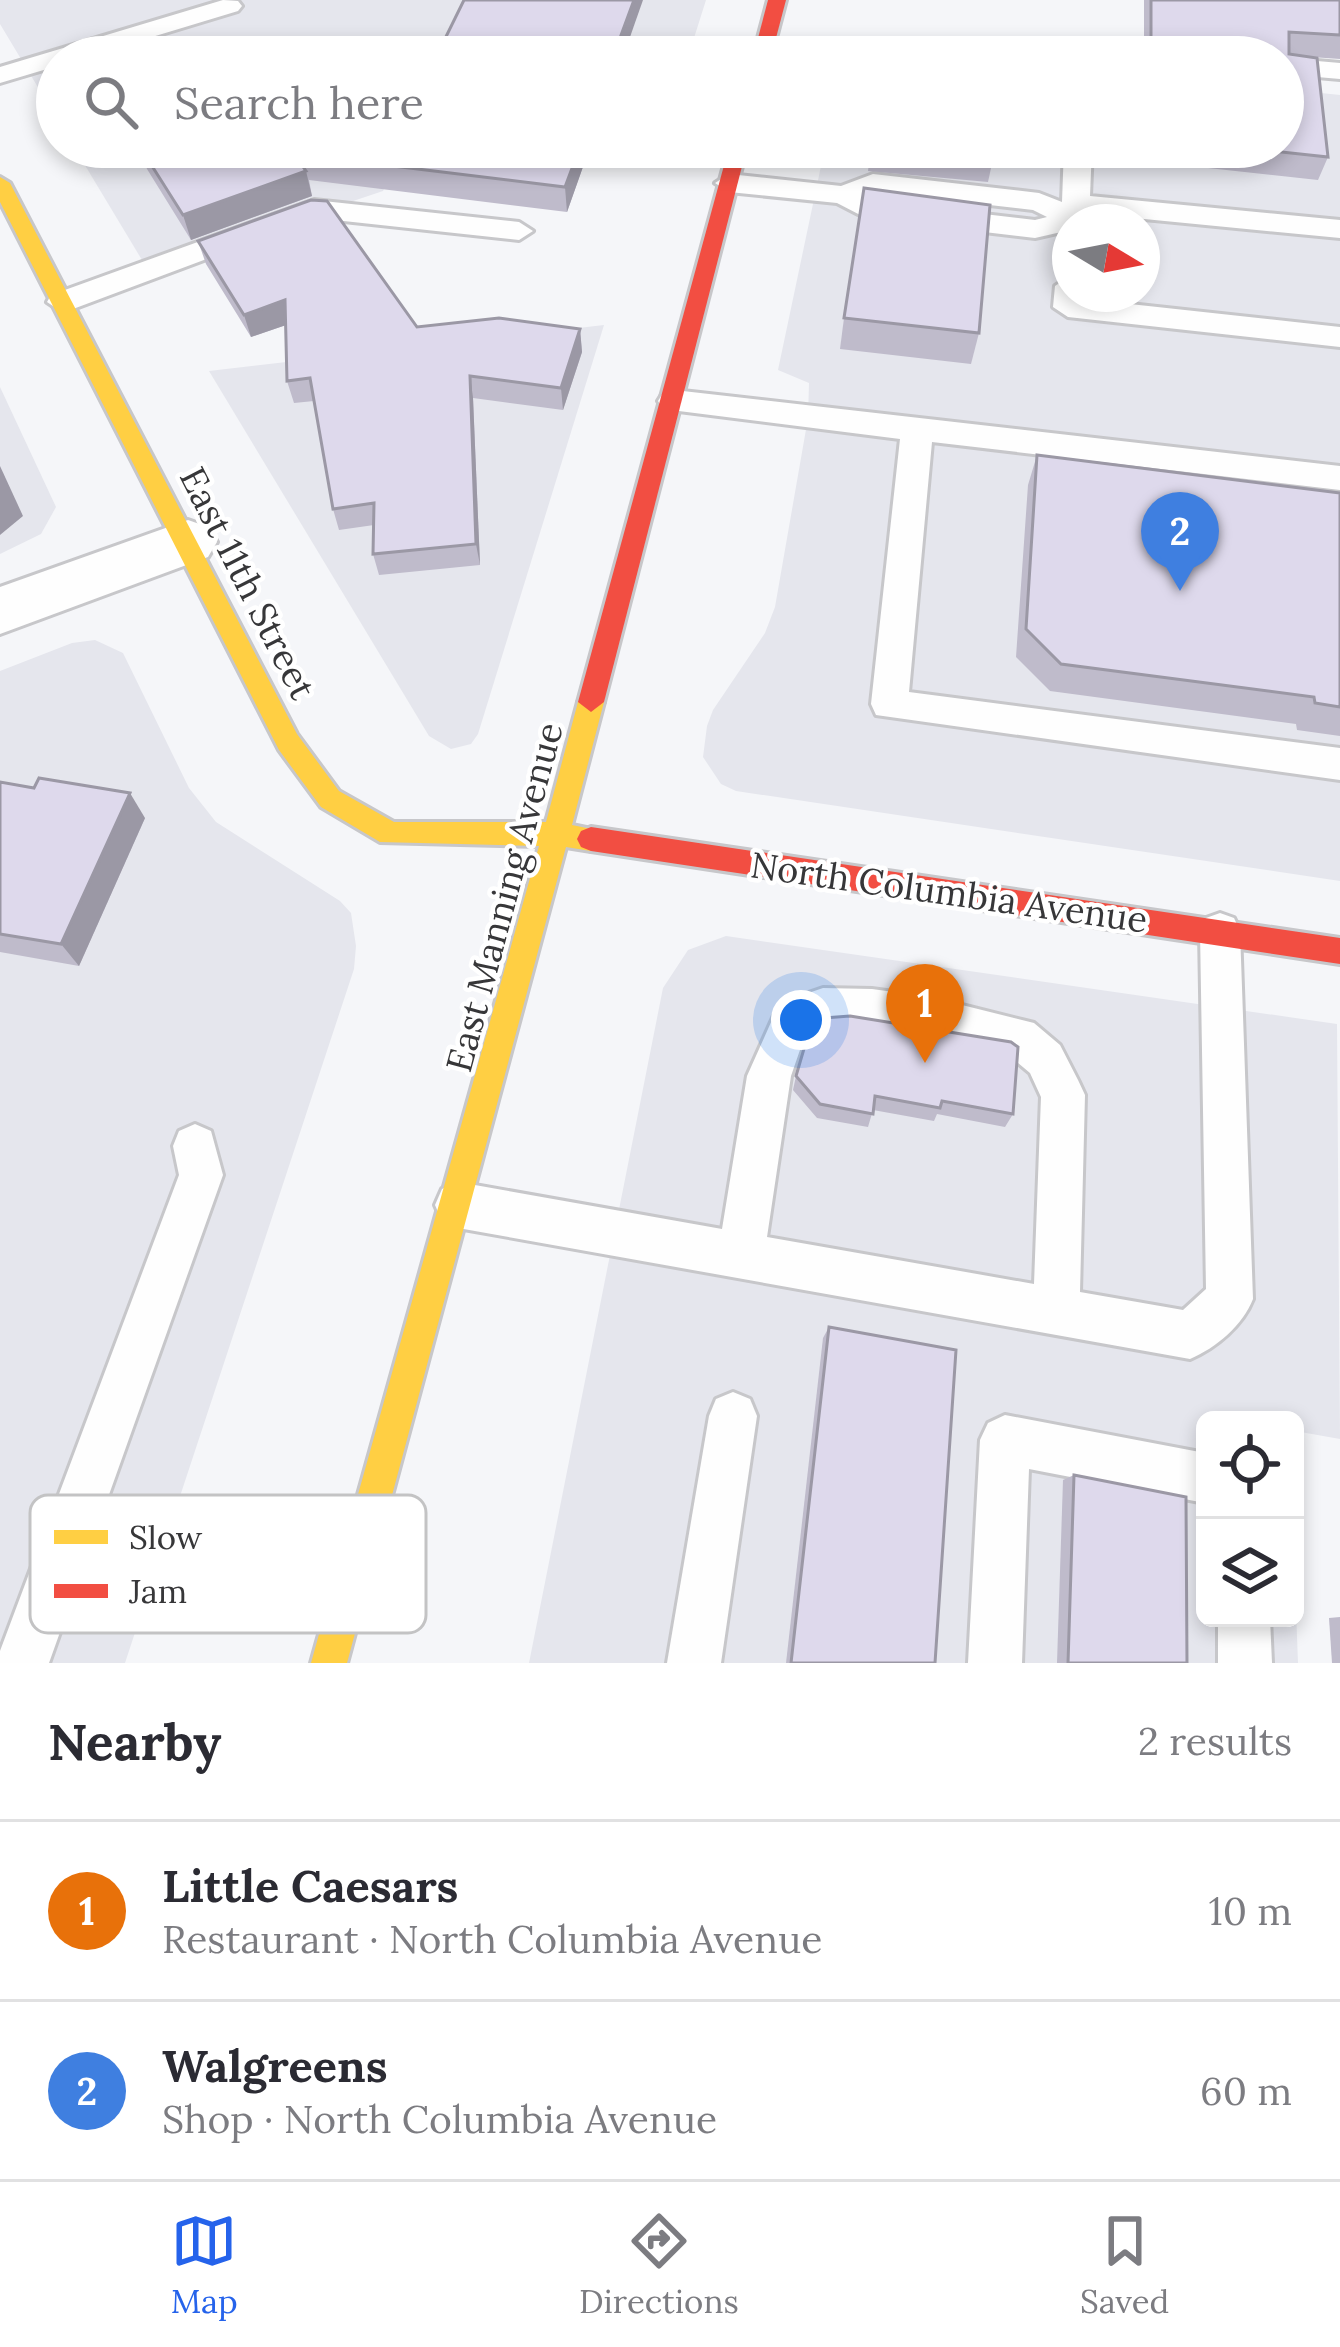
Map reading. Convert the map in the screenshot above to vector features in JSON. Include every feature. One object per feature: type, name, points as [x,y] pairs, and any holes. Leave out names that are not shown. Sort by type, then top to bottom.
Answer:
[{"type":"main road","points":[[768,36],[777,0]]},
{"type":"main road","name":"East Manning Avenue","points":[[376,1495],[558,834],[733,168]]},
{"type":"main road","name":"East 11th Street","points":[[0,183],[288,742],[330,799],[390,834],[558,834]]},
{"type":"main road","name":"North Columbia Avenue","points":[[558,834],[1340,951]]},
{"type":"main road","name":"East Manning Avenue","points":[[329,1663],[337,1633]]},
{"type":"street","points":[[0,611],[188,542]]},
{"type":"lane","points":[[128,36],[229,6]]},
{"type":"lane","points":[[0,75],[36,64]]},
{"type":"lane","points":[[1304,68],[1340,71]]},
{"type":"lane","points":[[1075,204],[1077,168]]},
{"type":"lane","points":[[729,183],[844,195],[866,209],[1035,229],[1052,223]]},
{"type":"lane","points":[[62,302],[314,209],[519,231]]},
{"type":"lane","points":[[1160,219],[1340,229]]},
{"type":"lane","points":[[1114,312],[1340,337]]},
{"type":"lane","points":[[674,400],[1340,478]]},
{"type":"lane","points":[[917,432],[889,704],[1340,764]]},
{"type":"lane","points":[[458,1205],[1190,1336],[1230,1300],[1220,932]]},
{"type":"lane","points":[[741,1254],[769,1076],[775,1053],[793,1024],[808,1012],[839,1006],[1001,1030],[1019,1037],[1045,1060],[1063,1095],[1056,1312]]},
{"type":"lane","points":[[84,1495],[201,1175],[195,1146]]},
{"type":"lane","points":[[694,1663],[733,1416]]},
{"type":"lane","points":[[995,1663],[1005,1440],[1196,1476]]},
{"type":"lane","points":[[1244,1627],[1245,1663]]},
{"type":"lane","points":[[22,1663],[33,1633]]},
{"type":"shaded area","points":[[0,0],[706,0],[695,36],[36,36],[36,84],[0,24]]},
{"type":"shaded area","points":[[1304,91],[1340,95],[1340,881],[736,791],[721,784],[703,757],[707,726],[765,633],[775,607],[808,418],[809,383],[778,370],[821,168],[1304,168]]},
{"type":"shaded area","points":[[87,168],[393,168],[383,191],[148,270]]},
{"type":"shaded area","points":[[604,325],[478,734],[471,744],[451,749],[429,736],[209,371]]},
{"type":"shaded area","points":[[0,387],[56,507],[41,534],[0,554]]},
{"type":"shaded area","points":[[95,640],[123,653],[189,788],[216,822],[340,901],[351,913],[356,946],[354,969],[180,1495],[30,1495],[30,1633],[135,1633],[125,1663],[0,1663],[0,671],[72,643]]},
{"type":"shaded area","points":[[726,936],[1337,1024],[1340,1439],[1304,1433],[1304,1411],[1196,1411],[1196,1627],[1297,1627],[1298,1663],[529,1663],[663,988],[688,950]]},
{"type":"building","points":[[464,0],[634,0],[621,36],[446,36]]},
{"type":"building","points":[[1151,0],[1340,0],[1340,35],[1151,36]]},
{"type":"building","points":[[1304,56],[1317,58],[1328,157],[1304,154]]},
{"type":"building","points":[[153,168],[306,171],[183,215]]},
{"type":"building","points":[[409,168],[572,168],[565,187]]},
{"type":"building","points":[[864,188],[990,205],[979,333],[844,318]]},
{"type":"building","points":[[311,200],[327,201],[417,327],[499,318],[580,329],[561,388],[470,376],[476,544],[373,554],[374,503],[333,509],[310,378],[287,381],[285,300],[244,315],[198,241]]},
{"type":"building","points":[[1037,455],[1340,493],[1340,707],[1315,703],[1314,697],[1061,664],[1026,629]]},
{"type":"building","points":[[39,778],[130,793],[61,944],[0,934],[0,782],[34,788]]},
{"type":"building","points":[[850,1016],[1011,1042],[1018,1047],[1013,1114],[942,1101],[940,1108],[875,1096],[873,1114],[820,1104],[796,1076],[808,1035],[824,1018]]},
{"type":"building","points":[[829,1327],[956,1350],[935,1663],[791,1663]]},
{"type":"building","points":[[1074,1475],[1186,1497],[1187,1663],[1068,1663]]},
{"type":"traffic: slow","points":[[0,183],[288,742],[330,799],[390,834],[558,834],[591,839]]},
{"type":"traffic: slow","points":[[376,1495],[591,702]]},
{"type":"traffic: slow","points":[[329,1663],[337,1633]]},
{"type":"traffic: jam","points":[[768,36],[777,0]]},
{"type":"traffic: jam","points":[[591,702],[732,168]]},
{"type":"traffic: jam","points":[[591,839],[1340,951]]},
{"type":"place","name":"Walgreens","points":[[1180,591]]},
{"type":"place","name":"Little Caesars","points":[[925,1063]]}]
